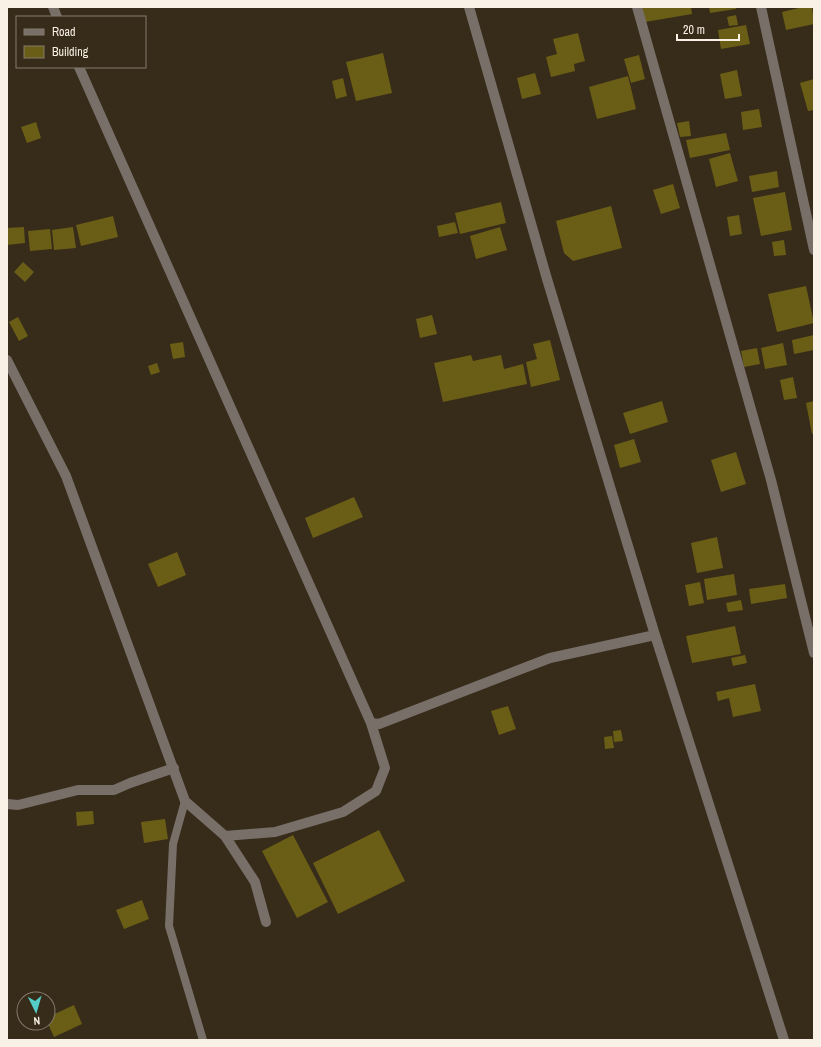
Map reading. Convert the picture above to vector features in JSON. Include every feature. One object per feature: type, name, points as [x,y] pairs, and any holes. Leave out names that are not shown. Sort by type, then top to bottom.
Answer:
[{"type":"street","points":[[469,7],[547,279],[655,635],[784,1040]]},
{"type":"street","points":[[638,7],[771,480],[814,653]]},
{"type":"street","points":[[761,7],[814,250]]},
{"type":"street","points":[[79,68],[371,723],[385,768],[376,791],[343,812],[275,832],[225,836]]},
{"type":"street","points":[[7,360],[66,476],[185,801],[225,836],[255,882],[266,922]]},
{"type":"street","points":[[371,723],[379,724],[550,658],[655,635]]},
{"type":"street","points":[[7,804],[18,805],[78,790],[114,790],[174,768]]},
{"type":"lane","points":[[185,801],[174,844],[169,926],[203,1040]]},
{"type":"building","points":[[642,7],[691,7],[692,14],[645,22]]},
{"type":"building","points":[[709,7],[736,7],[736,9],[710,13]]},
{"type":"building","points":[[803,7],[812,7],[814,24],[786,30],[782,12]]},
{"type":"building","points":[[736,15],[738,25],[729,26],[727,17]]},
{"type":"building","points":[[746,25],[750,44],[721,49],[718,30]]},
{"type":"building","points":[[578,33],[585,61],[574,64],[575,71],[551,77],[546,57],[557,54],[553,39]]},
{"type":"building","points":[[383,53],[392,93],[356,101],[346,62]]},
{"type":"building","points":[[639,55],[645,79],[631,83],[624,59]]},
{"type":"building","points":[[737,70],[742,96],[725,99],[720,74]]},
{"type":"building","points":[[535,73],[541,94],[522,99],[517,78]]},
{"type":"building","points":[[628,76],[636,109],[597,119],[589,87]]},
{"type":"building","points":[[343,78],[347,96],[336,99],[332,81]]},
{"type":"building","points":[[814,79],[814,110],[808,111],[800,83]]},
{"type":"building","points":[[759,109],[762,127],[743,130],[741,112]]},
{"type":"building","points":[[689,121],[691,136],[680,137],[677,123]]},
{"type":"building","points":[[36,122],[41,138],[27,143],[21,127]]},
{"type":"building","points":[[726,133],[730,150],[690,158],[686,140]]},
{"type":"building","points":[[730,153],[738,181],[716,187],[709,159]]},
{"type":"building","points":[[777,171],[779,187],[752,192],[749,176]]},
{"type":"building","points":[[673,184],[680,208],[661,214],[653,190]]},
{"type":"building","points":[[785,192],[792,230],[761,236],[753,198]]},
{"type":"building","points":[[501,202],[506,223],[460,234],[455,213]]},
{"type":"building","points":[[611,206],[622,248],[573,261],[564,253],[556,221]]},
{"type":"building","points":[[739,215],[742,234],[730,236],[727,217]]},
{"type":"building","points":[[113,216],[118,237],[81,246],[76,225]]},
{"type":"building","points":[[455,222],[458,233],[439,237],[437,226]]},
{"type":"building","points":[[24,227],[25,243],[7,245],[7,228]]},
{"type":"building","points":[[73,227],[76,248],[54,250],[52,230]]},
{"type":"building","points":[[500,227],[507,250],[476,259],[470,236]]},
{"type":"building","points":[[50,229],[52,249],[30,251],[28,231]]},
{"type":"building","points":[[784,240],[786,255],[774,256],[772,242]]},
{"type":"building","points":[[23,262],[34,272],[25,282],[14,272]]},
{"type":"building","points":[[806,286],[814,323],[777,332],[768,294]]},
{"type":"building","points":[[432,315],[437,334],[420,338],[416,319]]},
{"type":"building","points":[[18,317],[28,336],[19,341],[9,322]]},
{"type":"building","points":[[814,335],[814,350],[794,354],[792,340]]},
{"type":"building","points":[[550,340],[560,380],[531,387],[526,362],[537,359],[533,344]]},
{"type":"building","points":[[183,342],[185,357],[173,359],[170,344]]},
{"type":"building","points":[[783,343],[787,365],[765,369],[761,348]]},
{"type":"building","points":[[757,348],[760,364],[744,367],[741,351]]},
{"type":"building","points":[[471,355],[473,361],[501,355],[504,369],[523,364],[527,384],[443,402],[434,363]]},
{"type":"building","points":[[157,363],[160,372],[151,375],[148,366]]},
{"type":"building","points":[[793,377],[797,398],[784,400],[780,380]]},
{"type":"building","points":[[662,401],[668,422],[630,434],[623,413]]},
{"type":"building","points":[[814,401],[814,433],[812,434],[806,403]]},
{"type":"building","points":[[634,439],[641,462],[620,468],[614,445]]},
{"type":"building","points":[[736,452],[746,484],[721,492],[711,460]]},
{"type":"building","points":[[354,497],[363,517],[313,538],[305,518]]},
{"type":"building","points":[[717,537],[723,568],[697,573],[691,543]]},
{"type":"building","points":[[177,552],[186,575],[158,587],[148,564]]},
{"type":"building","points":[[734,574],[737,595],[707,600],[704,579]]},
{"type":"building","points":[[700,582],[704,603],[689,606],[685,585]]},
{"type":"building","points":[[785,584],[787,598],[751,604],[749,589]]},
{"type":"building","points":[[741,600],[743,610],[728,612],[726,603]]},
{"type":"building","points":[[735,626],[741,654],[692,663],[686,636]]},
{"type":"building","points":[[745,655],[747,663],[733,666],[731,658]]},
{"type":"building","points":[[755,684],[761,711],[733,717],[729,698],[718,701],[716,692]]},
{"type":"building","points":[[508,706],[516,729],[499,735],[491,711]]},
{"type":"building","points":[[621,730],[623,741],[614,742],[613,731]]},
{"type":"building","points":[[612,736],[614,748],[605,749],[604,737]]},
{"type":"building","points":[[93,811],[94,824],[77,826],[76,812]]},
{"type":"building","points":[[165,819],[168,839],[144,843],[141,822]]},
{"type":"building","points":[[379,830],[405,881],[338,914],[313,863]]},
{"type":"building","points":[[293,835],[328,902],[297,918],[262,851]]},
{"type":"building","points":[[142,900],[149,919],[124,929],[116,910]]},
{"type":"building","points":[[74,1005],[82,1024],[54,1037],[51,1031],[56,1031],[56,1013]]}]
